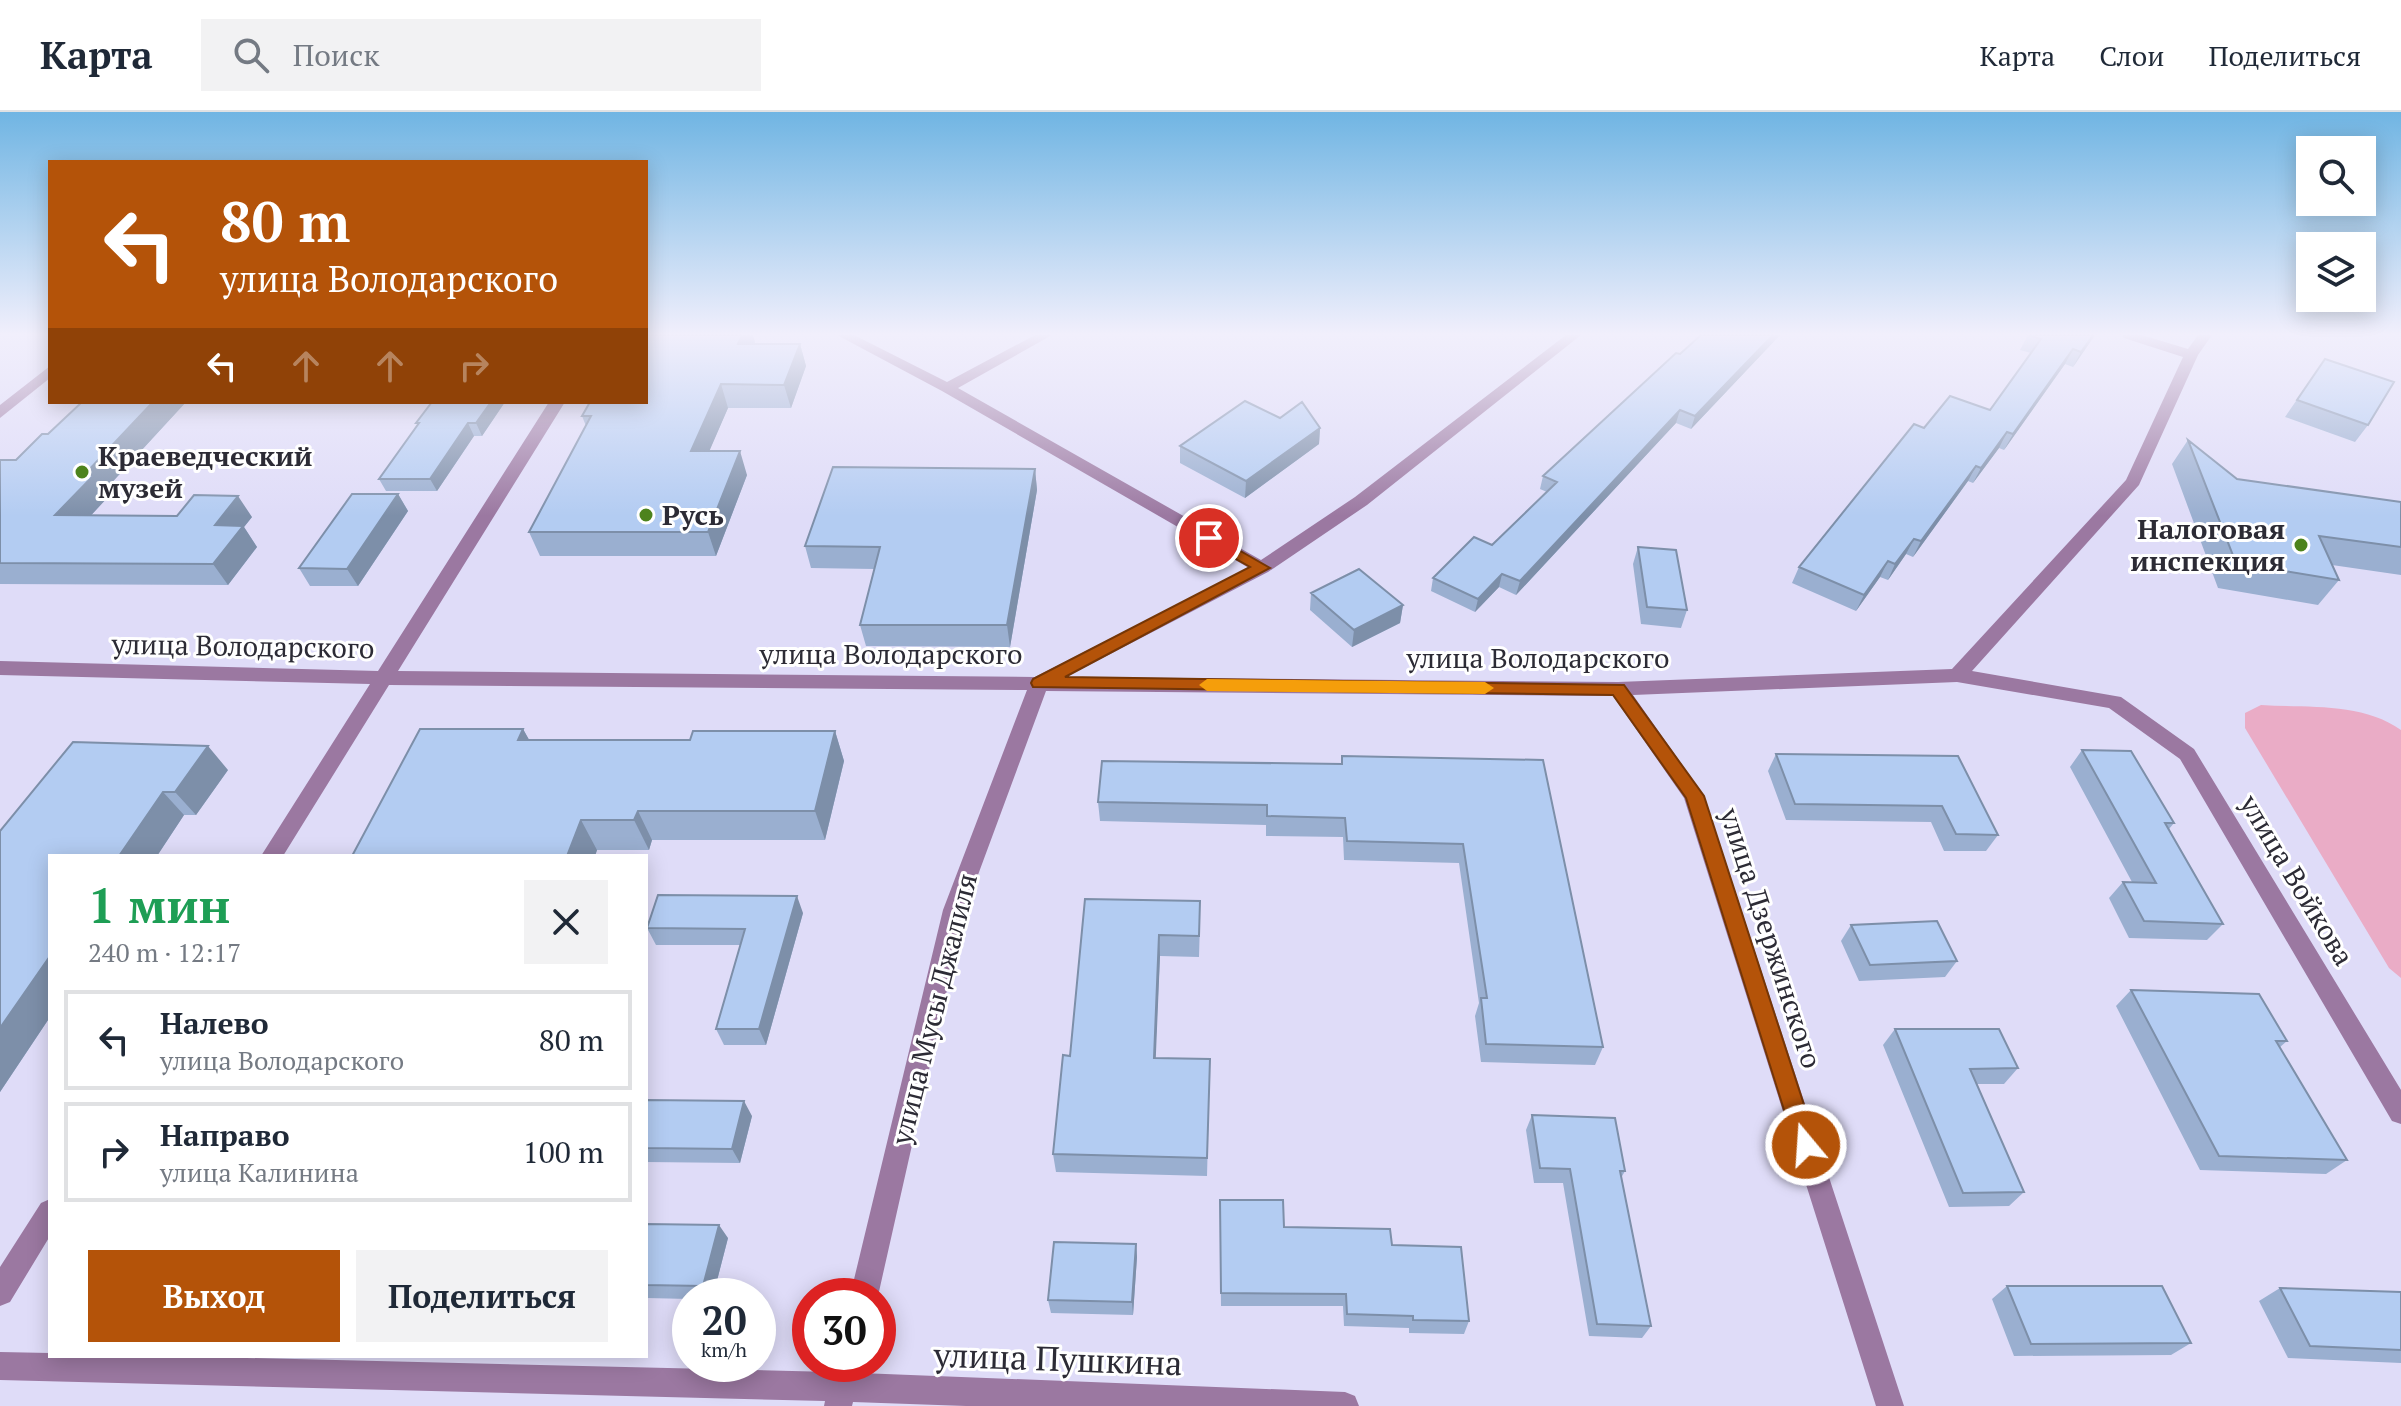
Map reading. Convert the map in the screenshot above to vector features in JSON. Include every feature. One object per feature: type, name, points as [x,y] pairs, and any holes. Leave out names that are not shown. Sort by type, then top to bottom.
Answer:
[{"type":"street","points":[[0,413],[20,395]]},
{"type":"street","points":[[960,395],[1262,568]]},
{"type":"street","points":[[1039,683],[1262,568],[1361,501],[1497,395]]},
{"type":"street","points":[[1957,675],[2133,482],[2173,395]]},
{"type":"street","points":[[273,854],[556,404]]},
{"type":"street","name":"улица Володарского","points":[[0,668],[383,678],[1618,689],[1957,675],[2114,702]]},
{"type":"street","name":"улица Мусы Джалиля","points":[[868,1278],[954,910],[1039,683]]},
{"type":"street","name":"улица Дзержинского","points":[[1618,689],[1694,796],[1890,1406]]},
{"type":"street","name":"улица Войкова","points":[[2114,702],[2187,754],[2401,1113]]},
{"type":"street","points":[[0,1292],[48,1215]]},
{"type":"street","name":"улица Пушкина","points":[[0,1366],[843,1386],[1345,1406]]},
{"type":"shaded area","points":[[2261,705],[2352,711],[2386,721],[2401,730],[2401,978],[2389,968],[2245,728],[2245,713]]},
{"type":"building","points":[[648,395],[716,395],[691,451],[740,451],[708,532],[529,532],[591,416],[582,416],[589,404],[648,404]]},
{"type":"building","points":[[1630,395],[1715,395],[1695,416],[1680,410],[1520,581],[1502,574],[1478,599],[1433,578],[1474,537],[1492,545],[1557,482],[1543,476]]},
{"type":"building","points":[[2000,395],[2040,395],[2013,434],[2007,432],[1981,468],[1976,466],[1921,541],[1914,539],[1895,564],[1888,561],[1864,595],[1799,567],[1914,424],[1924,428],[1950,396],[1990,410]]},
{"type":"building","points":[[2300,395],[2386,395],[2368,425],[2297,400]]},
{"type":"building","points":[[1245,401],[1280,418],[1302,402],[1320,428],[1246,481],[1180,446]]},
{"type":"building","points":[[80,404],[151,404],[84,475],[94,475],[55,515],[177,516],[194,495],[238,496],[215,525],[243,526],[213,564],[0,563],[0,460],[16,460],[42,434],[48,434]]},
{"type":"building","points":[[430,404],[490,404],[476,423],[468,423],[430,479],[379,479],[419,423],[416,423]]},
{"type":"building","points":[[2188,440],[2237,479],[2401,502],[2401,547],[2319,536],[2339,580],[2236,563]]},
{"type":"building","points":[[833,467],[1035,469],[1007,625],[860,625],[880,547],[805,546]]},
{"type":"building","points":[[352,494],[398,494],[347,569],[299,568]]},
{"type":"building","points":[[1638,547],[1676,550],[1687,610],[1647,607]]},
{"type":"building","points":[[1359,569],[1403,605],[1354,630],[1311,593]]},
{"type":"building","points":[[420,729],[523,729],[518,740],[690,740],[693,731],[835,731],[815,811],[638,811],[634,820],[581,820],[568,854],[353,854]]},
{"type":"building","points":[[73,742],[208,746],[175,792],[163,792],[120,854],[48,854],[48,959],[0,1028],[0,831]]},
{"type":"building","points":[[2082,750],[2131,751],[2174,823],[2165,823],[2223,924],[2144,921],[2123,882],[2156,883]]},
{"type":"building","points":[[1776,754],[1958,756],[1998,835],[1956,834],[1942,806],[1795,804]]},
{"type":"building","points":[[1342,756],[1543,760],[1603,1047],[1486,1044],[1481,998],[1487,998],[1463,844],[1347,841],[1345,818],[1267,816],[1267,805],[1098,802],[1102,761],[1342,764]]},
{"type":"building","points":[[658,895],[797,896],[759,1029],[716,1029],[745,929],[648,928]]},
{"type":"building","points":[[1085,899],[1200,901],[1199,936],[1159,935],[1154,1058],[1210,1059],[1207,1158],[1053,1154],[1063,1055],[1070,1056]]},
{"type":"building","points":[[1937,921],[1957,961],[1870,965],[1851,925]]},
{"type":"building","points":[[2131,990],[2259,994],[2287,1041],[2276,1041],[2347,1160],[2219,1156]]},
{"type":"building","points":[[1895,1029],[1999,1029],[2018,1068],[1970,1069],[2024,1192],[1963,1193]]},
{"type":"building","points":[[648,1100],[744,1101],[732,1149],[648,1148]]},
{"type":"building","points":[[1532,1115],[1615,1118],[1625,1171],[1620,1171],[1651,1326],[1597,1324],[1570,1169],[1540,1168]]},
{"type":"building","points":[[1220,1200],[1283,1200],[1284,1227],[1390,1229],[1392,1245],[1461,1247],[1469,1321],[1347,1314],[1346,1294],[1221,1293]]},
{"type":"building","points":[[648,1224],[719,1225],[705,1278],[672,1278],[672,1285],[648,1285]]},
{"type":"building","points":[[1054,1242],[1136,1244],[1132,1302],[1048,1300]]},
{"type":"building","points":[[2007,1286],[2162,1286],[2191,1343],[2031,1344]]},
{"type":"building","points":[[2280,1288],[2401,1292],[2401,1350],[2310,1346]]},
{"type":"slow traffic","points":[[1207,685],[1485,688]]},
{"type":"place","name":"Краеведческий музей","points":[[82,472]]},
{"type":"place","name":"Русь","points":[[646,515]]},
{"type":"place","name":"Налоговая инспекция","points":[[2301,545]]},
{"type":"route","points":[[1209,538],[1262,568],[1039,683],[1618,689],[1694,796],[1806,1145]]}]
